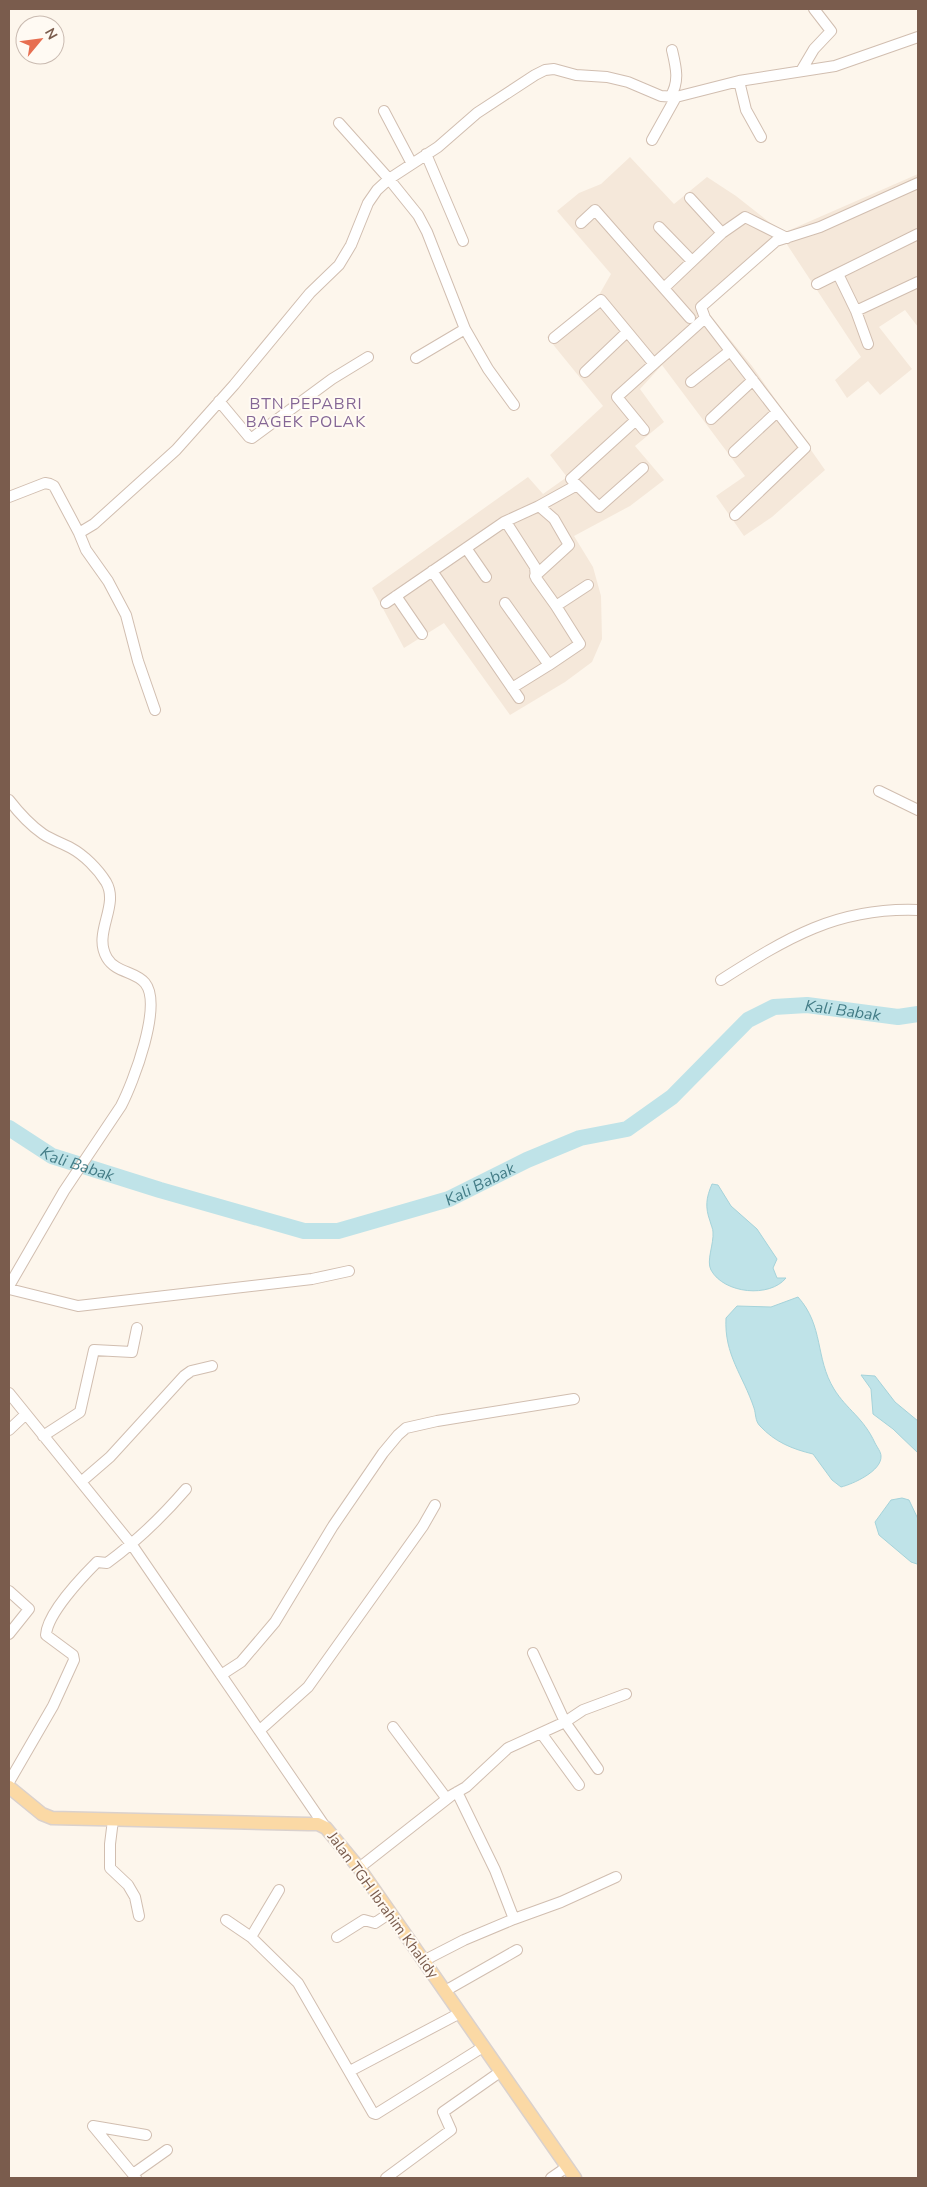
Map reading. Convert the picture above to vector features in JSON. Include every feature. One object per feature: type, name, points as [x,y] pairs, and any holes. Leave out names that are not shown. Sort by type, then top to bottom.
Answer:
[{"type":"main road","name":"Jalan TGH Ibrahim Khalidy","points":[[9,1787],[42,1814],[52,1818],[318,1824],[326,1828],[359,1868],[425,1960],[460,2014],[575,2178]]},
{"type":"street","points":[[801,71],[814,49],[831,31],[814,9]]},
{"type":"street","points":[[79,533],[94,524],[176,450],[219,401],[310,293],[345,257],[371,198],[389,179],[438,147],[493,101],[535,75],[548,69],[576,75],[608,77],[673,97],[740,81],[845,63],[918,37]]},
{"type":"street","points":[[652,140],[673,97],[677,73],[672,50]]},
{"type":"street","points":[[740,81],[746,110],[761,137]]},
{"type":"street","points":[[384,112],[412,164]]},
{"type":"street","points":[[339,123],[389,179],[423,223],[465,329],[488,369],[514,405]]},
{"type":"street","points":[[426,154],[462,241]]},
{"type":"street","points":[[735,515],[805,448],[704,318],[701,307],[776,241],[841,218],[918,183]]},
{"type":"street","points":[[690,198],[722,233]]},
{"type":"street","points":[[580,223],[595,210],[690,318]]},
{"type":"street","points":[[664,288],[722,233],[745,217],[787,238]]},
{"type":"street","points":[[660,227],[692,261]]},
{"type":"street","points":[[817,284],[918,234]]},
{"type":"street","points":[[838,274],[856,310],[868,344]]},
{"type":"street","points":[[856,310],[918,282]]},
{"type":"street","points":[[554,338],[600,300],[654,364]]},
{"type":"street","points":[[644,430],[616,397],[704,318]]},
{"type":"street","points":[[416,358],[465,329]]},
{"type":"street","points":[[585,372],[627,332]]},
{"type":"street","points":[[691,382],[730,351]]},
{"type":"street","points":[[219,401],[249,437],[253,438],[332,379],[368,357]]},
{"type":"street","points":[[711,419],[753,380]]},
{"type":"street","points":[[734,452],[777,412]]},
{"type":"street","points":[[636,420],[571,479],[599,506],[642,468]]},
{"type":"street","points":[[9,497],[45,483],[52,484],[79,533],[89,556],[108,581],[126,614],[138,661],[155,710]]},
{"type":"street","points":[[386,603],[506,522],[577,485]]},
{"type":"street","points":[[536,576],[569,545],[554,519],[539,506]]},
{"type":"street","points":[[506,522],[534,567],[536,576],[580,644],[512,688]]},
{"type":"street","points":[[466,548],[486,576]]},
{"type":"street","points":[[432,571],[519,698]]},
{"type":"street","points":[[556,606],[588,585]]},
{"type":"street","points":[[396,596],[422,634]]},
{"type":"street","points":[[505,604],[549,665]]},
{"type":"street","points":[[879,791],[918,810]]},
{"type":"street","points":[[9,800],[30,823],[44,834],[79,853],[102,877],[111,893],[102,936],[104,951],[113,966],[140,979],[148,988],[148,1029],[139,1062],[121,1106],[97,1139],[64,1191],[9,1288],[78,1306],[312,1278],[349,1271]]},
{"type":"street","points":[[720,980],[772,948],[842,917],[880,910],[918,910]]},
{"type":"street","points":[[43,1436],[80,1412],[94,1350],[132,1352],[137,1328]]},
{"type":"street","points":[[81,1482],[110,1457],[184,1376],[191,1371],[212,1366]]},
{"type":"street","points":[[9,1393],[132,1545],[326,1828]]},
{"type":"street","points":[[221,1675],[241,1662],[274,1622],[366,1477],[393,1441],[406,1428],[437,1421],[574,1399]]},
{"type":"street","points":[[9,1430],[26,1414]]},
{"type":"street","points":[[9,1782],[53,1706],[74,1660],[73,1655],[46,1635],[56,1612],[74,1586],[96,1562],[108,1563],[132,1545],[155,1524],[186,1489]]},
{"type":"street","points":[[260,1730],[308,1687],[423,1526],[435,1505]]},
{"type":"street","points":[[9,1591],[29,1609],[9,1634]]},
{"type":"street","points":[[532,1652],[565,1722],[598,1769]]},
{"type":"street","points":[[359,1868],[478,1777],[508,1748],[565,1722],[583,1710],[626,1694]]},
{"type":"street","points":[[393,1727],[447,1799]]},
{"type":"street","points":[[541,1732],[580,1785]]},
{"type":"street","points":[[458,1792],[495,1870],[514,1920]]},
{"type":"street","points":[[113,1820],[110,1868],[128,1885],[135,1897],[139,1916]]},
{"type":"street","points":[[425,1960],[464,1940],[561,1902],[616,1877]]},
{"type":"street","points":[[251,1937],[279,1890]]},
{"type":"street","points":[[337,1937],[364,1920],[372,1924],[390,1913]]},
{"type":"street","points":[[226,1920],[251,1937],[298,1983],[373,2113],[376,2114],[483,2047]]},
{"type":"street","points":[[445,1990],[517,1950]]},
{"type":"street","points":[[350,2071],[460,2014]]},
{"type":"street","points":[[386,2178],[451,2130],[443,2112],[500,2072]]},
{"type":"street","points":[[146,2136],[94,2126],[134,2176],[167,2150]]},
{"type":"street","points":[[551,2178],[567,2167]]},
{"type":"shaded area","points":[[630,157],[674,204],[707,177],[736,196],[783,233],[918,174],[918,327],[905,310],[879,327],[912,369],[880,395],[868,381],[847,398],[835,380],[861,357],[786,243],[781,243],[705,309],[752,366],[825,470],[772,517],[744,536],[716,496],[745,476],[662,365],[640,389],[664,422],[635,446],[664,480],[630,506],[574,536],[593,567],[601,596],[602,639],[592,662],[565,682],[510,715],[444,623],[404,648],[372,588],[528,477],[543,494],[567,477],[550,455],[603,406],[547,337],[599,295],[611,274],[557,211],[579,193],[601,184]]},
{"type":"water","points":[[712,1184],[718,1185],[731,1206],[757,1229],[777,1259],[773,1268],[777,1278],[786,1278],[779,1284],[759,1291],[736,1288],[717,1278],[711,1270],[709,1262],[713,1232],[707,1211],[707,1202]]},
{"type":"water","points":[[798,1297],[812,1319],[824,1366],[834,1389],[860,1420],[881,1454],[880,1462],[872,1472],[859,1480],[841,1487],[832,1480],[813,1454],[784,1444],[758,1424],[750,1396],[735,1364],[728,1343],[726,1318],[737,1306],[771,1307]]},
{"type":"water","points":[[861,1375],[875,1376],[895,1402],[918,1421],[918,1453],[893,1429],[873,1414],[871,1389]]},
{"type":"water","points":[[902,1498],[909,1500],[918,1519],[917,1564],[911,1562],[879,1535],[875,1522],[891,1500]]},
{"type":"waterway","name":"Kali Babak","points":[[9,1128],[52,1156],[160,1190],[304,1231],[338,1231],[449,1199],[527,1160],[580,1138],[627,1129],[672,1097],[748,1020],[774,1007],[807,1005],[898,1017],[918,1014]]},
{"type":"district","name":"BTN PEPABRI BAGEK POLAK","points":[[306,412]]}]
